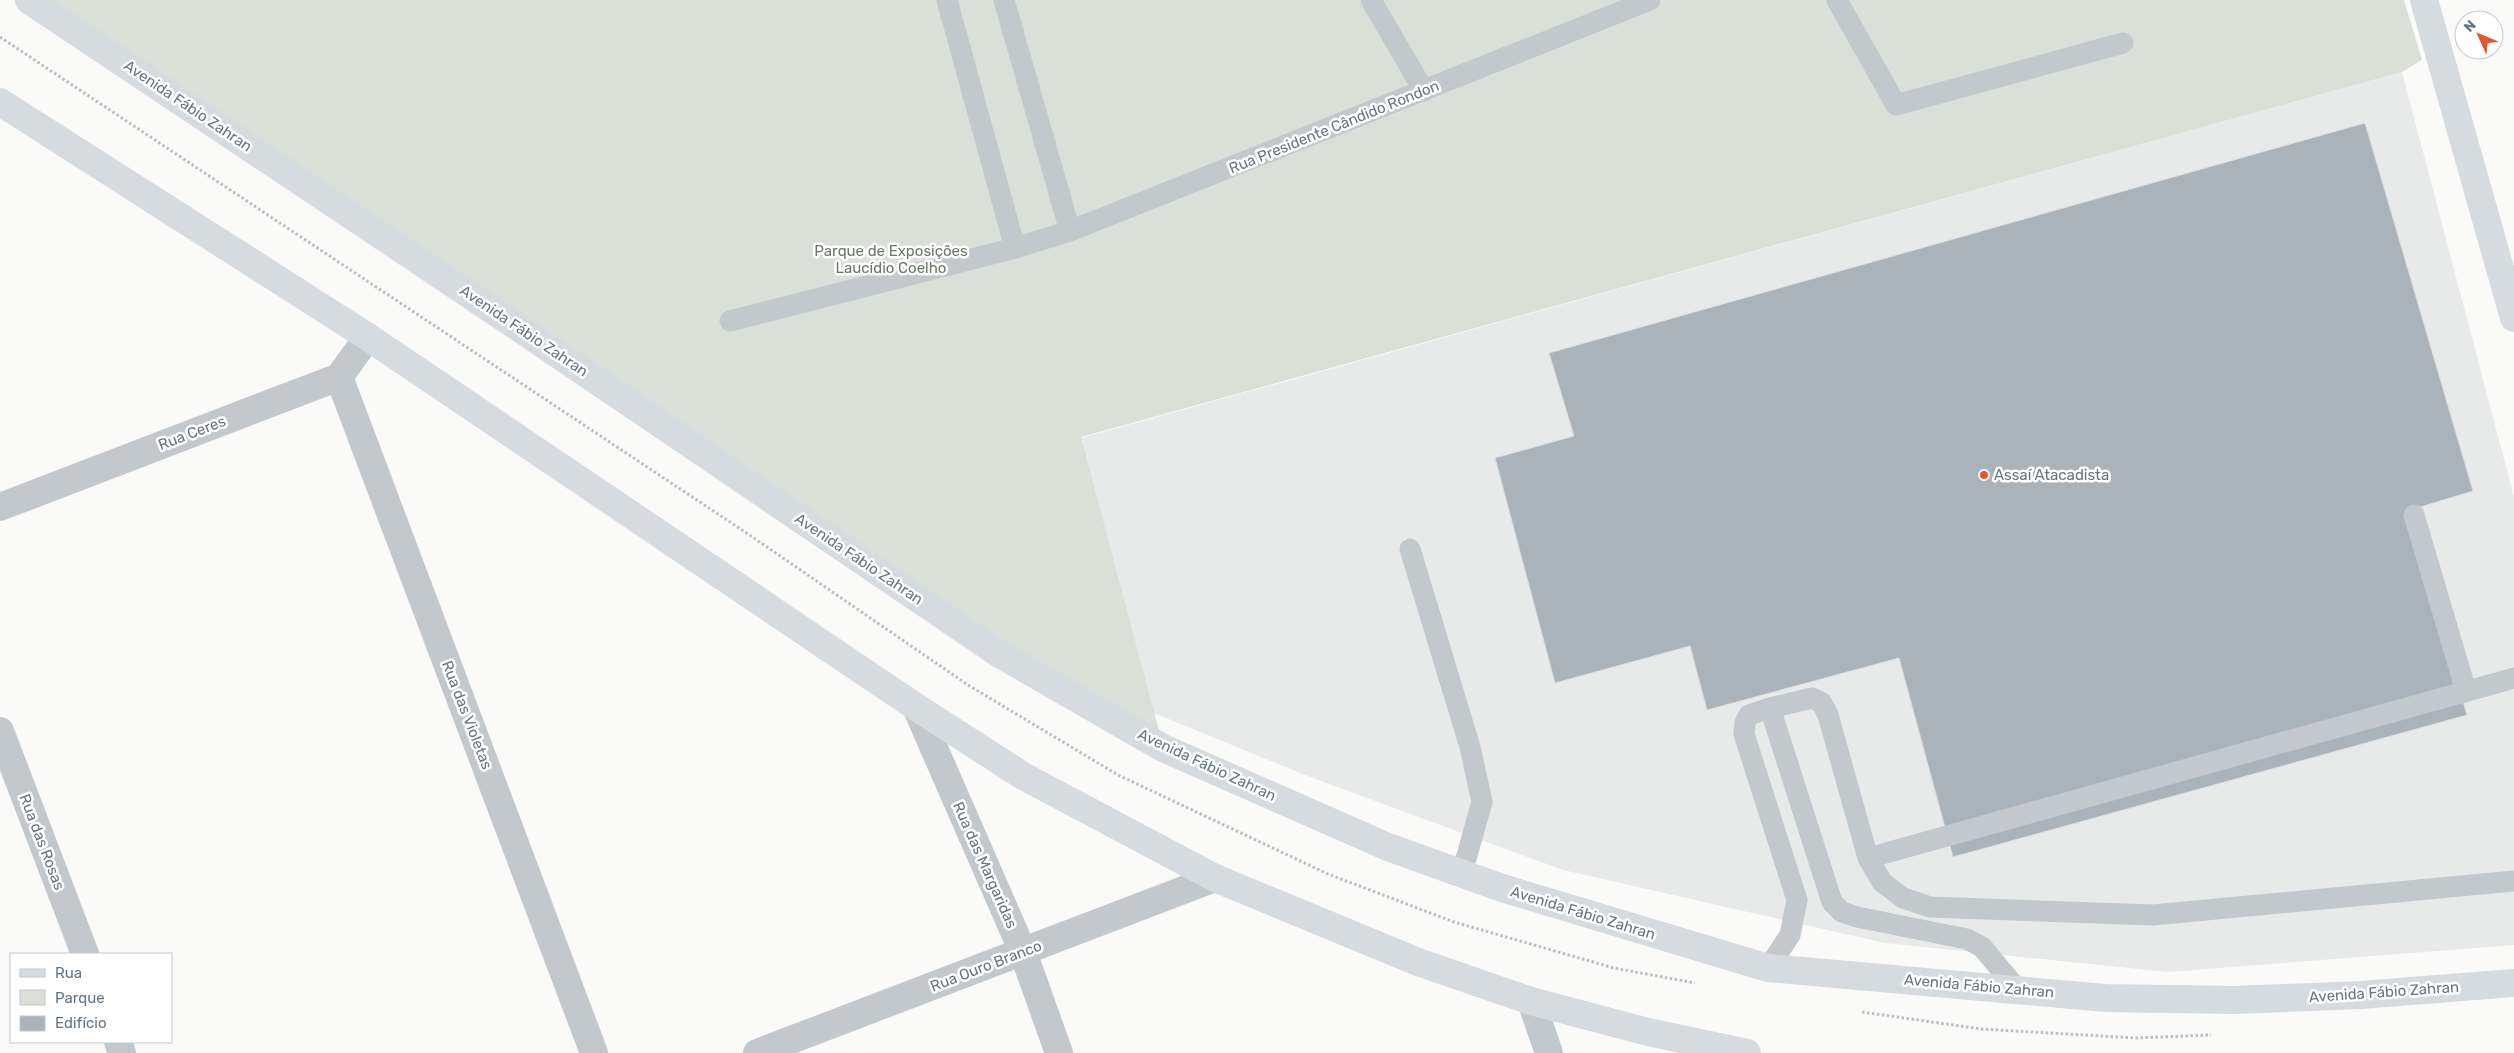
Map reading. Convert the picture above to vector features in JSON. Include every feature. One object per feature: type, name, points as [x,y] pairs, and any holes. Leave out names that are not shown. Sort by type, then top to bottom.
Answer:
[{"type":"main road","name":"Avenida Fábio Zahran","points":[[29,0],[509,321],[998,653],[1163,748],[1388,847],[1502,888],[1768,968],[2106,998],[2234,1000],[2361,995],[2514,983]]},
{"type":"main road","points":[[2424,0],[2514,318]]},
{"type":"main road","points":[[0,102],[368,337],[916,707],[1023,776],[1215,878],[1418,962],[1531,1001],[1648,1032],[1747,1053]]},
{"type":"street","points":[[339,377],[368,337]]},
{"type":"street","name":"Rua Ceres","points":[[0,507],[339,377]]},
{"type":"street","name":"Rua das Violetas","points":[[339,377],[594,1053]]},
{"type":"street","name":"Rua das Margaridas","points":[[916,707],[1024,952],[1059,1053]]},
{"type":"street","name":"Rua das Rosas","points":[[0,730],[84,953]]},
{"type":"street","name":"Rua Ouro Branco","points":[[757,1053],[1215,878]]},
{"type":"street","points":[[1531,1001],[1549,1053]]},
{"type":"lane","points":[[947,0],[1015,248]]},
{"type":"lane","points":[[1004,0],[1070,231]]},
{"type":"lane","points":[[1371,0],[1424,91]]},
{"type":"lane","name":"Rua Presidente Cândido Rondon","points":[[730,321],[1015,248],[1070,231],[1650,0]]},
{"type":"lane","points":[[1837,0],[1896,105],[2123,43]]},
{"type":"lane","points":[[2414,515],[2466,692]]},
{"type":"lane","points":[[1410,549],[1470,747],[1482,802],[1462,873]]},
{"type":"lane","points":[[1868,858],[2514,678]]},
{"type":"lane","points":[[1768,968],[1790,935],[1797,900],[1744,734],[1744,723],[1749,715],[1812,698],[1822,704],[1828,715],[1868,858],[1882,882],[1903,898],[1930,907],[2153,915],[2514,881]]},
{"type":"lane","points":[[1770,708],[1832,902],[1842,912],[1857,917],[1966,939],[1982,947],[2017,989]]},
{"type":"shaded area","points":[[2402,72],[2514,497],[2514,945],[2168,972],[1885,943],[1563,870],[1310,777],[1154,713],[1081,438]]},
{"type":"green space","name":"Parque de Exposições Laucídio Coelho","points":[[38,0],[2404,0],[2422,60],[2402,72],[1081,437],[1162,742],[999,646]]},
{"type":"building","name":"Assaí Atacadista","points":[[2365,123],[2473,491],[2407,511],[2467,715],[1953,857],[1899,658],[1707,710],[1690,646],[1555,683],[1495,458],[1574,436],[1549,353]]},
{"type":"place","name":"Assaí Atacadista","points":[[1984,475]]}]
